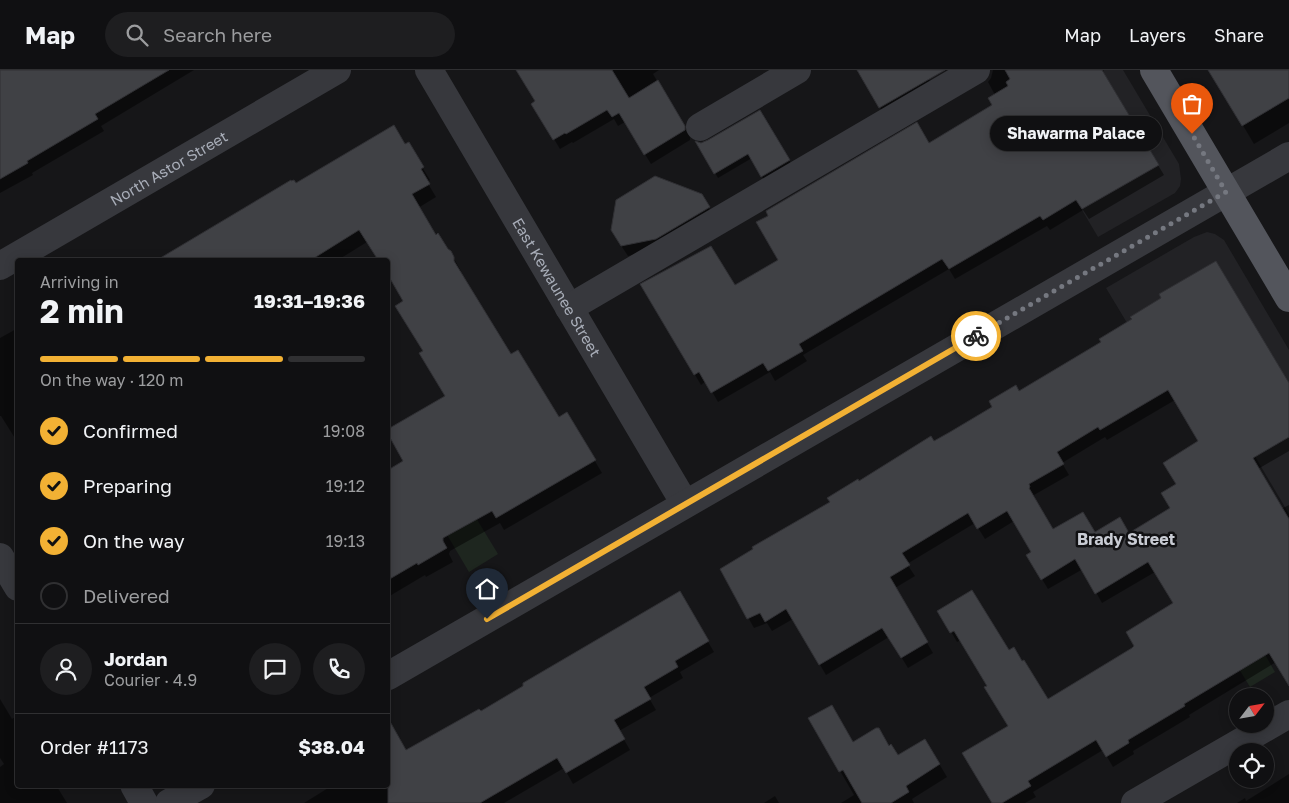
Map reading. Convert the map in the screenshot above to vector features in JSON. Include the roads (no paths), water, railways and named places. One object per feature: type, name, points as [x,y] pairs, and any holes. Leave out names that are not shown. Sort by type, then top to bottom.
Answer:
[{"type":"main road","points":[[1154,70],[1289,298]]},
{"type":"street","name":"North Astor Street","points":[[0,266],[337,70]]},
{"type":"street","name":"East Kewaunee Street","points":[[429,70],[685,504]]},
{"type":"street","points":[[700,127],[797,70]]},
{"type":"street","points":[[569,308],[976,70]]},
{"type":"street","points":[[390,675],[1289,156]]},
{"type":"street","points":[[0,557],[15,581]]},
{"type":"street","points":[[1135,803],[1289,714]]},
{"type":"street","points":[[136,788],[144,803]]},
{"type":"street","points":[[169,803],[196,788]]},
{"type":"place","name":"Shawarma Palace","points":[[1192,134]]},
{"type":"district","name":"Brady Street","points":[[1126,539]]}]
